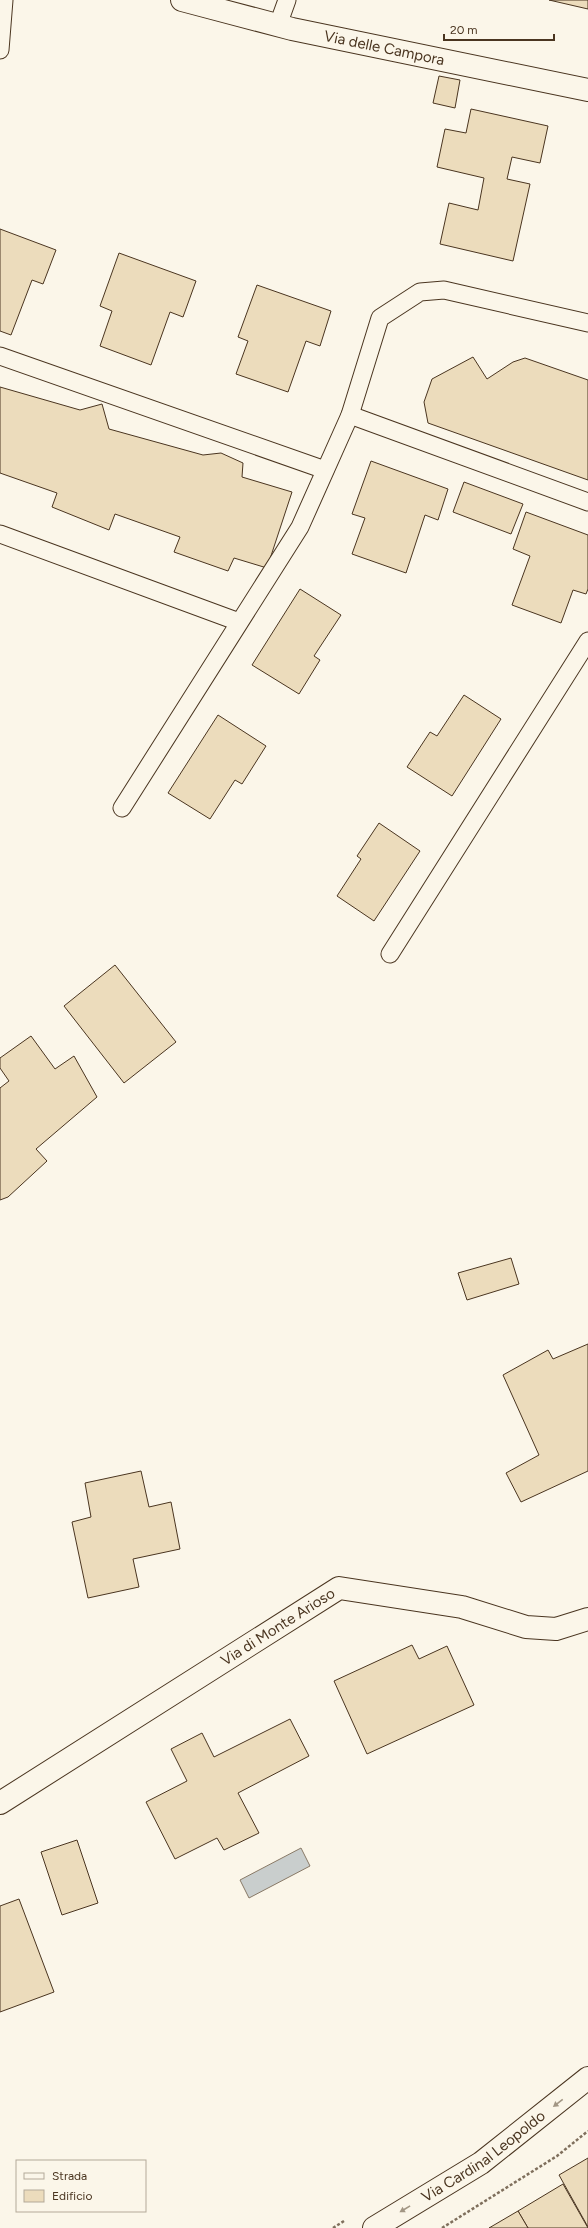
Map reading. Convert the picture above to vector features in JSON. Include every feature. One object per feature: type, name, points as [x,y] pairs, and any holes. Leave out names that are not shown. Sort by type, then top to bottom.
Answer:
[{"type":"street","name":"Via delle Campora","points":[[182,0],[278,25],[588,90]]},
{"type":"street","name":"Via di Monte Arioso","points":[[0,1803],[338,1588],[462,1607],[526,1627],[556,1629],[588,1619]]},
{"type":"street","name":"Via Cardinal Leopoldo","points":[[374,2228],[481,2163],[588,2078]]},
{"type":"lane","points":[[0,50],[4,0]]},
{"type":"lane","points":[[278,25],[287,0]]},
{"type":"lane","points":[[122,808],[300,527],[350,416],[380,318],[420,292],[444,290],[588,323]]},
{"type":"lane","points":[[0,356],[325,470]]},
{"type":"lane","points":[[350,416],[588,502]]},
{"type":"lane","points":[[0,534],[239,622]]},
{"type":"lane","points":[[390,954],[588,641]]},
{"type":"path","points":[[442,2228],[557,2156],[588,2131]]},
{"type":"shaded area","points":[[301,1848],[310,1866],[249,1898],[240,1880]]},
{"type":"building","points":[[549,0],[588,0],[588,9]]},
{"type":"building","points":[[439,76],[460,80],[455,108],[433,103]]},
{"type":"building","points":[[471,109],[548,126],[540,163],[512,157],[507,179],[530,184],[513,261],[440,244],[449,203],[478,210],[484,178],[437,167],[445,129],[466,133]]},
{"type":"building","points":[[0,229],[56,250],[43,284],[32,280],[11,335],[0,331]]},
{"type":"building","points":[[119,253],[196,281],[183,317],[170,312],[151,365],[100,346],[112,311],[100,306]]},
{"type":"building","points":[[257,285],[331,311],[320,346],[306,341],[288,392],[236,374],[248,341],[238,337]]},
{"type":"building","points":[[473,357],[487,379],[513,362],[525,358],[588,380],[588,480],[428,423],[424,402],[432,379]]},
{"type":"building","points":[[0,387],[80,410],[102,404],[109,429],[203,455],[221,453],[243,463],[242,477],[292,492],[267,568],[234,558],[228,571],[174,552],[180,537],[115,514],[109,530],[52,507],[57,493],[0,473]]},
{"type":"building","points":[[371,461],[448,489],[438,520],[425,515],[406,573],[352,554],[365,518],[352,514]]},
{"type":"building","points":[[464,482],[523,504],[511,534],[453,512]]},
{"type":"building","points":[[526,512],[588,535],[588,589],[586,594],[573,590],[561,623],[512,605],[530,556],[513,549]]},
{"type":"building","points":[[300,589],[341,615],[314,656],[320,660],[299,694],[252,665]]},
{"type":"building","points":[[464,695],[501,719],[452,796],[407,767],[430,732],[437,736]]},
{"type":"building","points":[[218,715],[266,746],[242,784],[235,780],[210,819],[168,793]]},
{"type":"building","points":[[379,823],[420,851],[374,921],[337,896],[361,859],[357,856]]},
{"type":"building","points":[[115,965],[176,1042],[124,1083],[64,1006]]},
{"type":"building","points":[[31,1036],[55,1069],[74,1056],[97,1097],[36,1149],[47,1161],[8,1197],[0,1200],[0,1088],[9,1081],[0,1068],[0,1058]]},
{"type":"building","points":[[511,1258],[519,1284],[467,1300],[458,1273]]},
{"type":"building","points":[[588,1344],[588,1471],[521,1502],[506,1473],[539,1455],[503,1375],[548,1350],[553,1359]]},
{"type":"building","points":[[141,1471],[149,1507],[171,1502],[180,1549],[133,1559],[139,1587],[88,1598],[72,1522],[91,1517],[85,1483]]},
{"type":"building","points":[[412,1645],[419,1659],[447,1646],[474,1705],[367,1754],[334,1681]]},
{"type":"building","points":[[290,1719],[309,1756],[238,1793],[259,1833],[224,1850],[217,1838],[175,1859],[146,1802],[187,1781],[171,1749],[202,1733],[214,1757]]},
{"type":"building","points":[[77,1840],[98,1903],[62,1915],[41,1852]]},
{"type":"building","points":[[19,1899],[54,1992],[0,2012],[0,1906]]},
{"type":"building","points":[[588,2158],[588,2227],[559,2175]]},
{"type":"building","points":[[563,2184],[588,2228],[528,2228],[518,2211]]},
{"type":"building","points":[[518,2211],[528,2228],[489,2228]]}]
